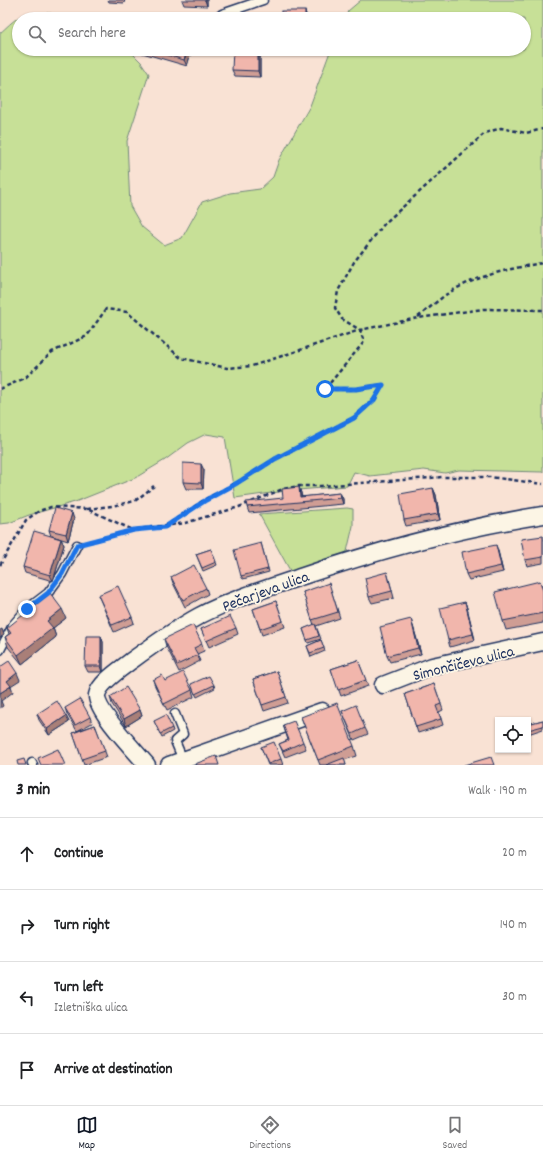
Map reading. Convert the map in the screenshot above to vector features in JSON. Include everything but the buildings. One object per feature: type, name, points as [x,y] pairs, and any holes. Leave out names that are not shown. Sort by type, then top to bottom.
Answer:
[{"type":"street","name":"Pečarjeva ulica","points":[[147,765],[110,721],[99,704],[97,695],[100,687],[113,675],[162,638],[199,616],[241,597],[351,560],[481,525],[543,515]]},
{"type":"street","name":"Simončičeva ulica","points":[[383,685],[432,666],[543,642]]},
{"type":"street","points":[[176,763],[335,706]]},
{"type":"lane","points":[[228,12],[263,0]]},
{"type":"lane","points":[[0,650],[13,625],[27,609],[48,593],[62,574],[77,545]]},
{"type":"lane","points":[[175,714],[183,734],[175,741],[176,763]]},
{"type":"path","points":[[165,527],[206,500],[237,483],[275,459],[354,418],[374,400],[383,385],[356,389],[325,389],[364,342],[360,330],[342,319],[335,308],[338,291],[354,262],[385,223],[485,133],[501,128],[526,133],[543,129]]},
{"type":"path","points":[[418,318],[446,295],[481,278],[524,266],[543,263]]},
{"type":"path","points":[[0,389],[25,378],[52,352],[87,336],[106,309],[127,312],[181,358],[227,368],[252,366],[360,330],[418,318],[483,309],[543,310]]},
{"type":"path","points":[[77,545],[134,530],[165,527],[216,514],[283,489],[299,486],[321,486],[444,477],[490,477],[543,484]]},
{"type":"path","points":[[0,565],[26,520],[39,511],[51,507],[87,509],[135,501],[154,486]]},
{"type":"path","points":[[87,509],[134,530]]},
{"type":"green space","points":[[361,0],[543,0],[543,472],[459,470],[445,473],[424,470],[370,476],[354,472],[347,486],[286,491],[235,498],[225,437],[206,434],[188,443],[165,460],[135,478],[75,502],[29,515],[9,523],[0,524],[0,33],[12,23],[12,56],[135,56],[141,62],[149,74],[127,141],[130,206],[142,227],[164,245],[182,238],[202,202],[230,193],[260,189],[273,177],[279,160],[310,106],[328,56],[531,56],[531,12],[348,11]]},
{"type":"green space","points":[[347,508],[353,509],[353,526],[345,560],[293,576],[259,514]]},
{"type":"route","points":[[27,609],[48,593],[62,574],[77,545],[134,530],[165,527],[206,500],[237,483],[275,459],[324,435],[354,418],[374,400],[383,385],[356,389],[325,389]]}]
